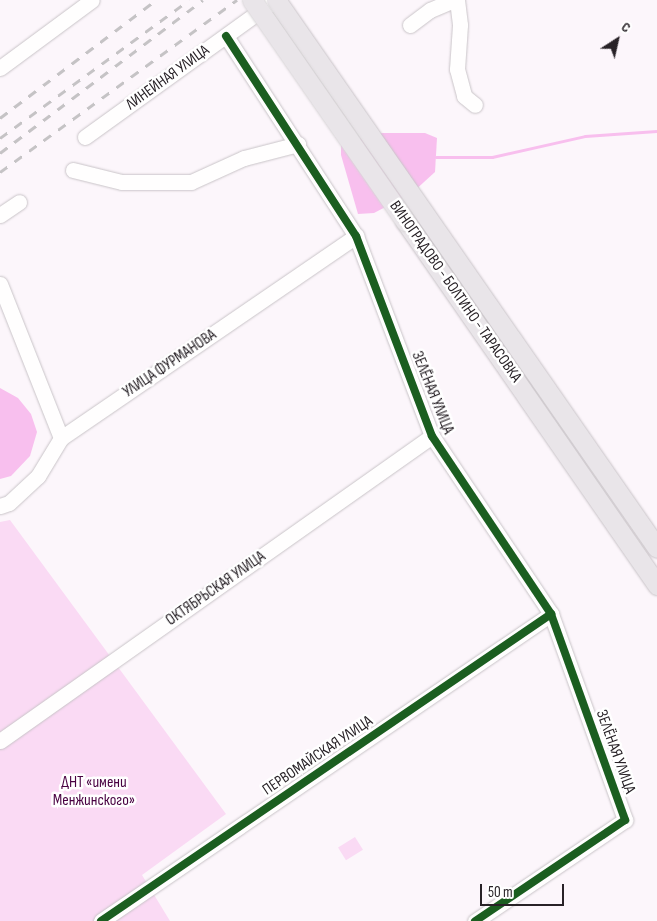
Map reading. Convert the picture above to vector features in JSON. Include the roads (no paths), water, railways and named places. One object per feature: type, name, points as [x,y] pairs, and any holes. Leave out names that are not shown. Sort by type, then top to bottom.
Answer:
[{"type":"main road","name":"ВИНОГРАДОВО - БОЛТИНО - ТАРАСОВКА","points":[[252,0],[657,585]]},
{"type":"main road","name":"ВИНОГРАДОВО - БОЛТИНО - ТАРАСОВКА","points":[[276,0],[657,548]]},
{"type":"street","points":[[0,68],[92,0]]},
{"type":"street","name":"ЛИНЕЙНАЯ УЛИЦА","points":[[84,137],[276,0]]},
{"type":"street","points":[[410,25],[430,10],[455,0],[460,25],[457,69],[464,96],[475,105]]},
{"type":"street","name":"ЗЕЛЁНАЯ УЛИЦА","points":[[226,36],[298,144],[356,236],[432,436],[550,614],[625,820],[475,921]]},
{"type":"street","points":[[73,170],[122,182],[191,182],[244,158],[298,144]]},
{"type":"street","points":[[0,215],[19,202]]},
{"type":"street","name":"УЛИЦА ФУРМАНОВА","points":[[0,506],[9,503],[38,476],[61,438],[356,236]]},
{"type":"street","points":[[0,284],[61,438]]},
{"type":"street","name":"ОКТЯБРЬСКАЯ УЛИЦА","points":[[0,741],[432,436]]},
{"type":"street","name":"ПЕРВОМАЙСКАЯ УЛИЦА","points":[[100,921],[550,614]]},
{"type":"waterway","points":[[436,157],[492,157],[585,136],[657,131]]},
{"type":"railway","points":[[0,118],[156,0]]},
{"type":"railway","points":[[0,138],[189,0]]},
{"type":"railway","points":[[0,153],[203,0]]},
{"type":"railway","points":[[0,172],[237,0]]},
{"type":"park label","name":"ДНТ «имени Менжинского»","points":[[94,792]]}]
